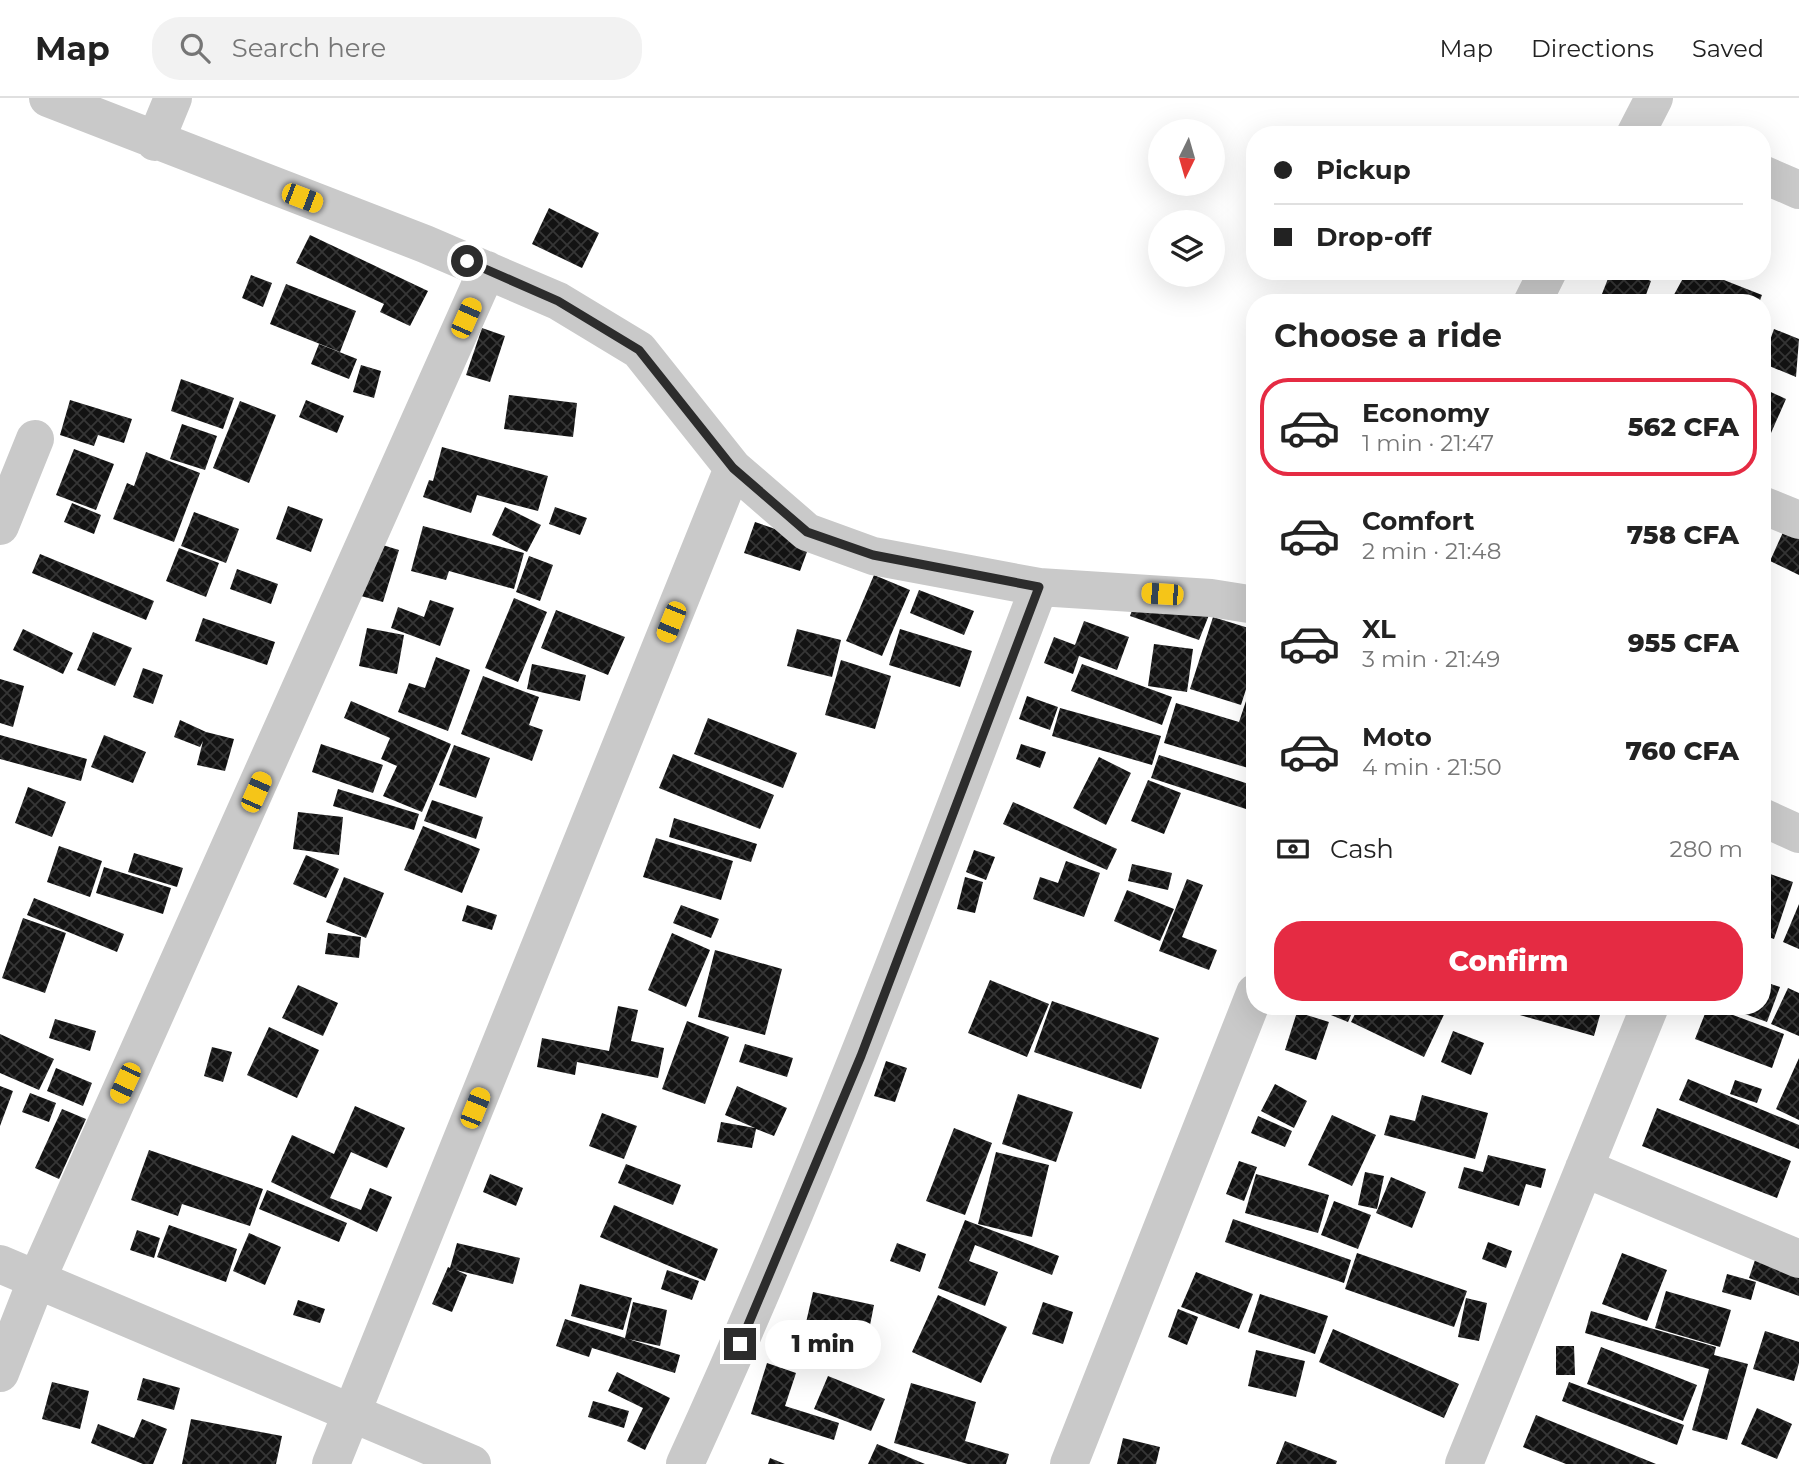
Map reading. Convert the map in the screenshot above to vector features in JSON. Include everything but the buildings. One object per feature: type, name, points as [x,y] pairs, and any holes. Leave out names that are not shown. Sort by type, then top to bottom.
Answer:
[{"type":"street","points":[[48,98],[487,270],[558,301],[639,350],[733,468],[807,532],[873,555],[1039,587],[1211,598],[1246,604]]},
{"type":"street","points":[[155,142],[173,98]]},
{"type":"street","points":[[1771,178],[1799,190]]},
{"type":"street","points":[[0,1373],[37,1279],[487,270]]},
{"type":"street","points":[[0,526],[35,439]]},
{"type":"street","points":[[331,1464],[733,468]]},
{"type":"street","points":[[1771,509],[1799,520]]},
{"type":"street","points":[[685,1464],[762,1296],[856,1069],[1039,587]]},
{"type":"street","points":[[1771,821],[1799,834]]},
{"type":"street","points":[[1069,1464],[1246,1015]]},
{"type":"street","points":[[1464,1464],[1646,1015]]},
{"type":"street","points":[[1584,1168],[1799,1259]]},
{"type":"street","points":[[0,1264],[472,1464]]},
{"type":"route","points":[[467,261],[558,301],[639,350],[733,468],[807,532],[873,555],[1039,587],[861,1056],[740,1344]]}]
